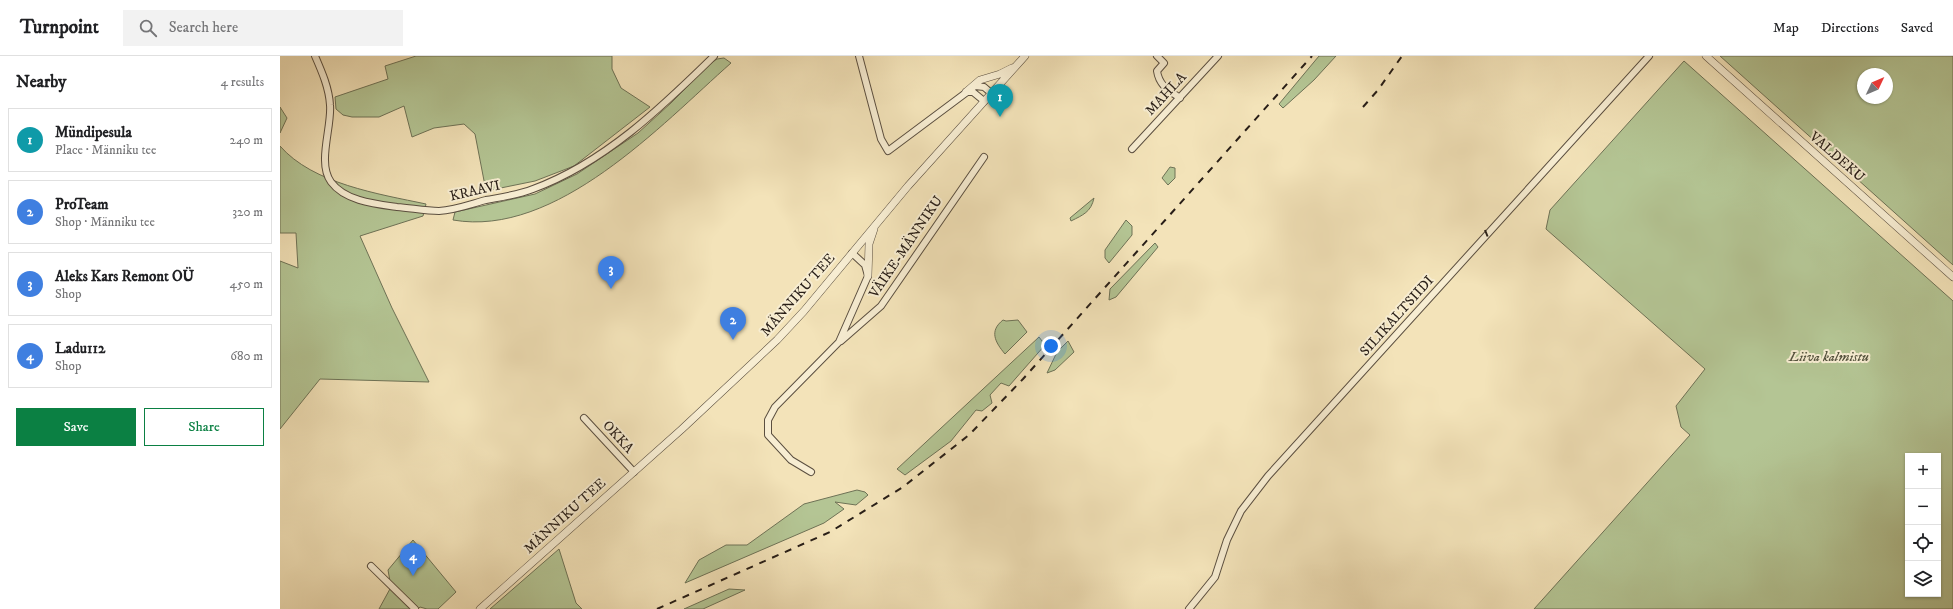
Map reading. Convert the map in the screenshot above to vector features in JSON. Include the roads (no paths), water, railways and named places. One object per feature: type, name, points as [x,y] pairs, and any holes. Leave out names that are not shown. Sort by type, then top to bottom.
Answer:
[{"type":"street","name":"KRAAVI","points":[[315,56],[325,80],[330,101],[326,163],[327,174],[332,183],[345,195],[381,205],[439,211],[532,190],[571,172],[605,151],[640,124],[677,92],[714,56]]},
{"type":"street","points":[[859,56],[881,139],[888,151],[980,80],[1000,74],[1016,66]]},
{"type":"street","name":"MÄNNIKU TEE","points":[[480,609],[634,472],[777,340],[804,311],[908,186],[1025,56]]},
{"type":"street","points":[[1157,56],[1164,63],[1157,71],[1158,80],[1180,98]]},
{"type":"street","name":"MAHLA","points":[[1132,149],[1218,56]]},
{"type":"street","name":"SILIKALTSIIDI","points":[[1189,609],[1215,577],[1227,540],[1241,511],[1268,476],[1649,56]]},
{"type":"street","name":"VALDEKU","points":[[1706,56],[1953,277]]},
{"type":"street","points":[[966,92],[979,85],[991,93]]},
{"type":"street","points":[[966,92],[973,92],[984,101]]},
{"type":"street","name":"VÄIKE-MÄNNIKU","points":[[811,472],[791,460],[768,435],[768,420],[775,407],[840,342],[881,306],[984,157]]},
{"type":"street","points":[[868,276],[869,244],[876,225]]},
{"type":"street","name":"VÄIKE-MÄNNIKU","points":[[840,342],[868,276],[865,265],[852,253]]},
{"type":"street","name":"OKKA","points":[[584,418],[634,472]]},
{"type":"street","points":[[371,566],[415,609]]},
{"type":"railway","points":[[657,609],[830,532],[903,487],[969,435],[1023,379],[1312,56]]},
{"type":"railway","points":[[1363,107],[1378,90],[1402,56]]},
{"type":"railway","points":[[1485,230],[1489,240]]},
{"type":"place","name":"Mündipesula","points":[[1000,117]]},
{"type":"place","name":"Aleks Kars Remont OÜ","points":[[611,289]]},
{"type":"place","name":"ProTeam","points":[[733,340]]},
{"type":"place","name":"Ladu112","points":[[413,576]]},
{"type":"park label","name":"Liiva kalmistu","points":[[1829,357]]}]
